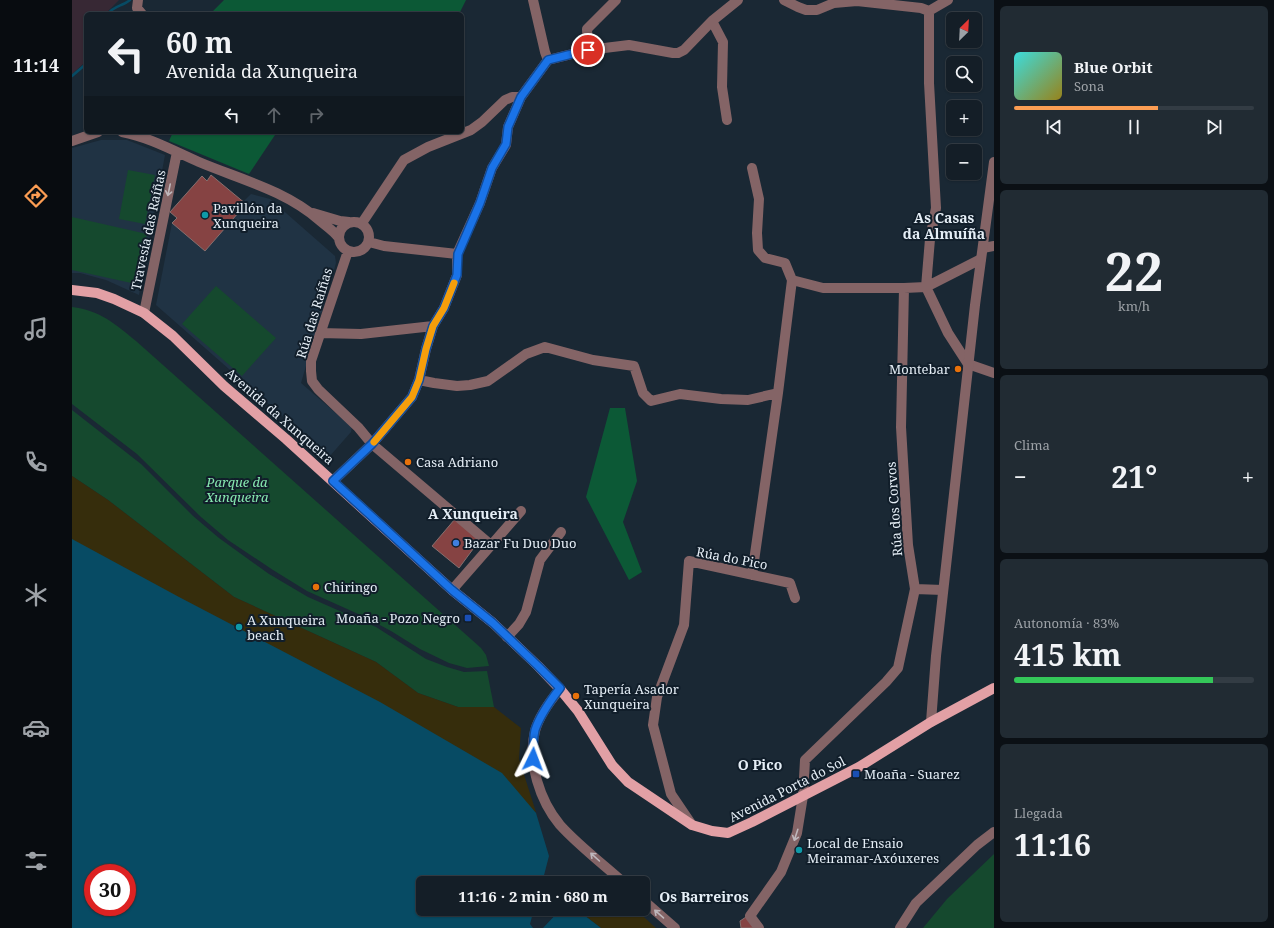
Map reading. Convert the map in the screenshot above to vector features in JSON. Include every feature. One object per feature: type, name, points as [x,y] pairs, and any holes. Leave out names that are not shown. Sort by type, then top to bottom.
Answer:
[{"type":"main road","name":"Avenida da Xunqueira","points":[[72,290],[97,293],[114,299],[144,313],[173,336],[223,385],[286,439],[452,590],[507,637],[560,688]]},
{"type":"main road","name":"Avenida Porta do Sol","points":[[560,688],[578,711],[612,766],[628,782],[692,825],[712,831],[728,833],[877,757],[931,722],[994,688]]},
{"type":"street","points":[[138,0],[137,8],[140,12]]},
{"type":"street","points":[[533,0],[548,60]]},
{"type":"street","points":[[588,50],[587,29],[616,0]]},
{"type":"street","points":[[333,481],[372,444],[412,397],[419,380],[433,326],[444,308],[457,275],[458,254],[480,203],[492,168],[506,144],[508,127],[521,97],[548,60],[588,50],[629,45],[678,53],[684,50],[712,21],[738,0]]},
{"type":"street","points":[[784,0],[798,8],[806,10],[817,10],[834,3],[857,0],[921,8],[930,11],[948,0]]},
{"type":"street","points":[[930,11],[928,83],[936,208],[930,239],[926,287],[948,333],[968,364],[994,373]]},
{"type":"street","points":[[712,21],[722,42],[722,87],[727,120]]},
{"type":"street","points":[[464,133],[471,130],[482,122],[505,100],[512,97],[521,97]]},
{"type":"street","points":[[72,140],[92,134]]},
{"type":"street","points":[[140,134],[199,162],[271,190],[311,212],[333,231],[339,238],[340,243],[348,251],[358,252],[369,242],[370,233],[362,223],[358,221],[349,222],[311,212]]},
{"type":"street","points":[[362,223],[404,160],[428,147],[461,134]]},
{"type":"street","name":"Travesía das Raíñas","points":[[144,313],[177,152]]},
{"type":"street","points":[[931,722],[936,656],[968,364],[994,162]]},
{"type":"street","points":[[752,168],[759,199],[756,233],[758,250],[765,258],[785,263],[792,280],[778,393],[752,575]]},
{"type":"street","points":[[339,238],[341,228],[349,222]]},
{"type":"street","points":[[369,242],[384,246],[458,254]]},
{"type":"street","points":[[982,248],[994,246]]},
{"type":"street","name":"Rúa das Raíñas","points":[[348,251],[311,361],[310,371],[312,381],[318,389],[358,427],[372,444],[491,545]]},
{"type":"street","points":[[792,280],[823,288],[926,287],[981,259]]},
{"type":"street","name":"Rúa dos Corvos","points":[[759,928],[750,916],[781,872],[797,833],[803,796],[805,760],[886,682],[898,668],[915,589],[908,545],[901,427],[904,288]]},
{"type":"street","points":[[320,333],[361,334],[433,326]]},
{"type":"street","points":[[419,380],[434,384],[457,386],[488,382],[526,354],[545,347],[593,360],[634,366],[643,393],[651,401],[680,394],[721,399],[748,400],[778,393]]},
{"type":"street","points":[[452,590],[521,511]]},
{"type":"street","points":[[507,637],[519,624],[526,612],[540,560],[562,532]]},
{"type":"street","name":"Rúa do Pico","points":[[692,825],[671,794],[653,725],[657,697],[684,625],[689,561],[790,583],[795,598]]},
{"type":"street","points":[[915,589],[943,590]]},
{"type":"street","points":[[560,688],[541,717],[536,730],[533,759],[535,773],[546,803],[560,824],[616,876]]},
{"type":"street","points":[[900,928],[916,903],[977,845],[994,832]]},
{"type":"street","points":[[650,906],[675,928]]},
{"type":"street","points":[[890,928],[908,914]]},
{"type":"shaded area","points":[[72,0],[119,0],[107,12],[84,12],[84,63],[72,74]]},
{"type":"shaded area","points":[[101,140],[127,140],[165,155],[139,295],[106,280],[80,273],[72,273],[72,148]]},
{"type":"shaded area","points":[[211,175],[243,202],[251,194],[270,199],[335,256],[336,263],[301,383],[352,427],[351,432],[329,457],[156,305],[172,223],[177,218],[170,212],[202,176],[207,181]]},
{"type":"green space","points":[[224,0],[466,0],[460,12],[212,12]]},
{"type":"green space","points":[[172,134],[276,134],[249,174],[169,141]]},
{"type":"green space","points":[[128,170],[155,175],[145,224],[119,219]]},
{"type":"green space","points":[[72,217],[147,234],[136,284],[72,270]]},
{"type":"green space","points":[[216,286],[276,338],[242,376],[182,324]]},
{"type":"green space","name":"Parque da Xunqueira","points":[[72,307],[91,311],[107,319],[136,341],[481,648],[486,655],[489,666],[467,668],[449,663],[420,649],[365,617],[307,591],[228,540],[201,517],[137,454],[72,404]]},
{"type":"green space","points":[[610,408],[625,408],[637,481],[623,522],[642,572],[629,580],[586,497]]},
{"type":"green space","points":[[72,410],[141,464],[193,516],[219,538],[269,574],[308,597],[376,627],[426,659],[464,672],[487,671],[494,707],[458,707],[418,693],[376,662],[234,597],[108,500],[72,476]]},
{"type":"green space","points":[[994,854],[994,928],[923,928],[947,899]]},
{"type":"sand","name":"A Xunqueira beach","points":[[72,476],[108,500],[234,597],[376,662],[418,693],[458,707],[494,707],[521,728],[519,759],[536,812],[385,732],[72,572]]},
{"type":"sand","points":[[585,916],[643,916],[656,928],[601,928]]},
{"type":"water","points":[[72,539],[179,597],[380,702],[502,773],[536,813],[549,856],[544,876],[416,876],[416,916],[532,916],[530,924],[533,928],[72,928]]},
{"type":"water","points":[[554,916],[585,916],[601,928],[543,928]]},
{"type":"building","name":"Pavillón da Xunqueira","points":[[211,175],[246,204],[205,251],[172,223],[177,218],[170,212],[202,176],[207,181]]},
{"type":"building","name":"Bazar Fu Duo Duo","points":[[455,519],[479,541],[459,568],[432,546]]},
{"type":"building","points":[[746,917],[756,928],[741,928],[740,921]]},
{"type":"waterway","points":[[109,12],[130,0]]},
{"type":"waterway","points":[[72,76],[84,66]]},
{"type":"slow traffic","points":[[374,442],[412,397],[419,380],[433,326],[444,308],[454,283]]},
{"type":"place","name":"Pavillón da Xunqueira","points":[[205,215]]},
{"type":"place","name":"Montebar","points":[[958,369]]},
{"type":"place","name":"Casa Adriano","points":[[408,462]]},
{"type":"place","name":"Bazar Fu Duo Duo","points":[[456,543]]},
{"type":"place","name":"Chiringo","points":[[316,587]]},
{"type":"place","name":"Moaña - Pozo Negro","points":[[468,618]]},
{"type":"place","name":"A Xunqueira beach","points":[[239,627]]},
{"type":"place","name":"Tapería Asador Xunqueira","points":[[576,696]]},
{"type":"place","name":"Moaña - Suarez","points":[[856,774]]},
{"type":"place","name":"Local de Ensaio Meiramar-Axóuxeres","points":[[799,850]]},
{"type":"district","name":"As Casas da Almuíña","points":[[944,226]]},
{"type":"district","name":"A Xunqueira","points":[[473,514]]},
{"type":"district","name":"O Pico","points":[[760,765]]},
{"type":"district","name":"Os Barreiros","points":[[704,897]]},
{"type":"route","points":[[533,759],[536,730],[541,717],[560,688],[493,623],[452,590],[333,481],[372,444],[412,397],[419,380],[433,326],[444,308],[457,275],[458,254],[480,203],[492,168],[506,144],[508,127],[521,97],[548,60],[588,50]]}]
